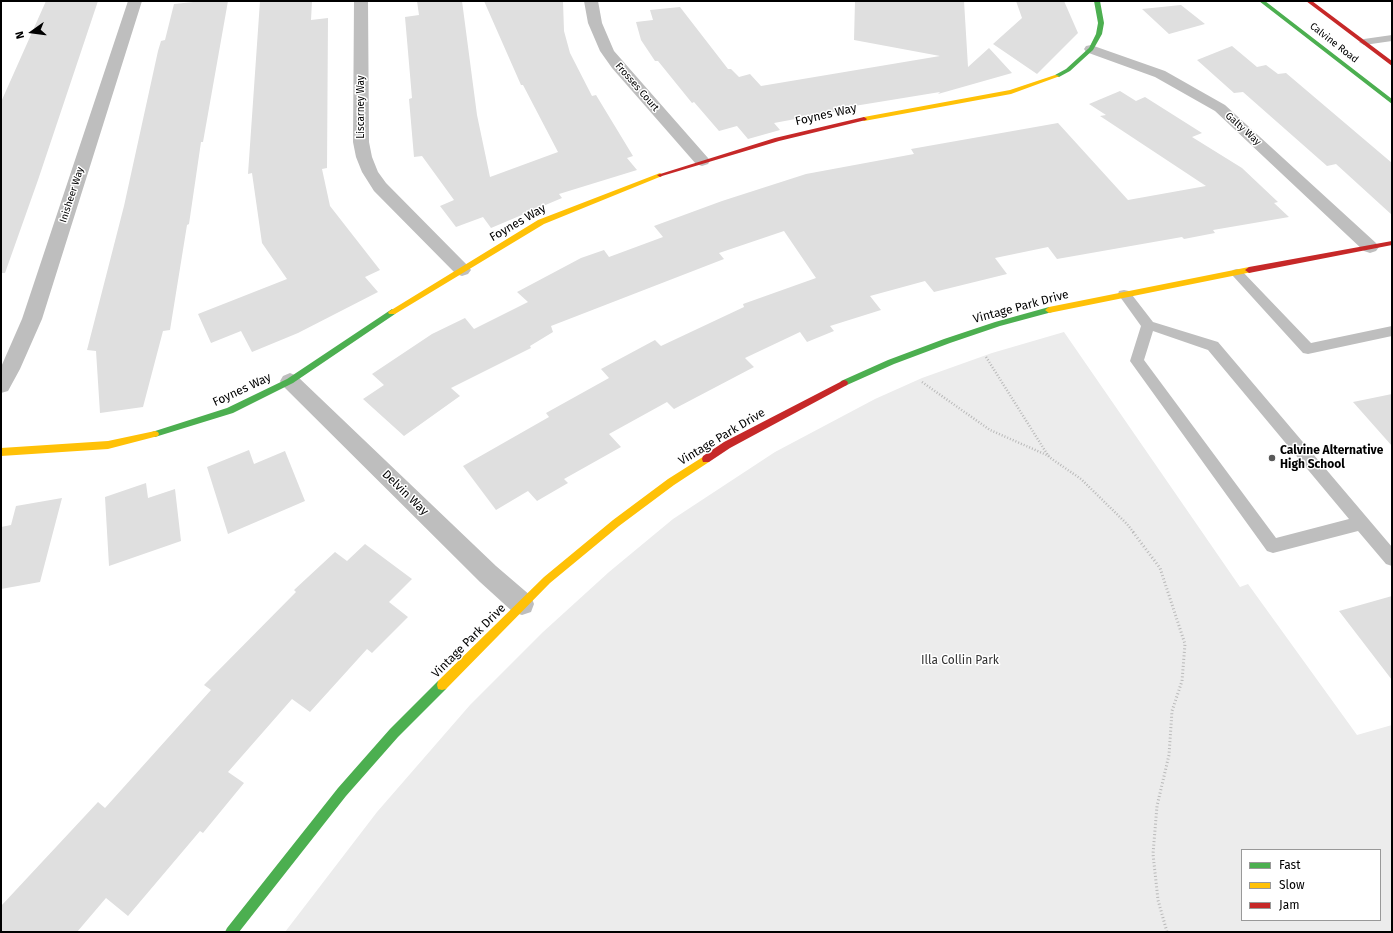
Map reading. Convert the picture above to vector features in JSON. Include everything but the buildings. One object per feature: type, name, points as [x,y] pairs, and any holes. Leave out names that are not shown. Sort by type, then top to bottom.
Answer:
[{"type":"street","name":"Inisheer Way","points":[[1,385],[10,369],[32,319],[135,1]]},
{"type":"street","name":"Liscarney Way","points":[[361,1],[361,142],[364,157],[370,172],[380,187],[462,270]]},
{"type":"street","name":"Frosses Court","points":[[591,1],[595,24],[607,51],[617,65],[702,161]]},
{"type":"street","points":[[1091,49],[1099,34],[1101,23],[1097,1]]},
{"type":"street","name":"Calvine Road","points":[[1262,1],[1392,102]]},
{"type":"street","name":"Calvine Road","points":[[1309,1],[1392,64]]},
{"type":"street","name":"Foynes Way","points":[[1,452],[108,445],[166,432],[230,411],[290,381],[382,318],[540,222],[588,202],[702,161],[777,139],[853,121],[1019,90],[1052,79],[1068,70],[1091,49]]},
{"type":"street","name":"Galty Way","points":[[1091,49],[1160,74],[1195,92],[1220,108],[1370,247]]},
{"type":"street","name":"Vintage Park Drive","points":[[231,932],[342,792],[394,733],[522,604],[547,580],[616,523],[671,482],[727,445],[833,388],[891,362],[947,340],[991,326],[1046,311],[1124,294],[1370,247],[1390,245]]},
{"type":"street","name":"Delvin Way","points":[[290,381],[488,574],[522,604]]},
{"type":"lane","points":[[1364,42],[1392,38]]},
{"type":"lane","points":[[1236,273],[1308,349],[1392,331]]},
{"type":"lane","points":[[1124,294],[1148,325],[1213,346],[1392,559]]},
{"type":"lane","points":[[1148,325],[1137,361],[1273,546],[1361,523]]},
{"type":"path","points":[[986,357],[1049,457]]},
{"type":"path","points":[[922,382],[990,430],[1049,457],[1081,480],[1127,524],[1160,568],[1185,644],[1182,681],[1172,711],[1169,755],[1157,806],[1153,854],[1158,900],[1167,932]]},
{"type":"green space","name":"Illa Collin Park","points":[[1064,332],[1240,587],[1248,584],[1357,735],[1392,725],[1392,932],[285,932],[377,812],[470,705],[543,632],[609,572],[673,519],[775,452],[875,399],[922,378],[992,353]]},
{"type":"traffic: fast","points":[[1057,76],[1068,70],[1091,49],[1099,34],[1101,23],[1097,1]]},
{"type":"traffic: fast","points":[[1262,1],[1392,102]]},
{"type":"traffic: fast","points":[[844,383],[891,362],[947,341],[998,324],[1049,310]]},
{"type":"traffic: fast","points":[[155,434],[230,411],[290,381],[392,312]]},
{"type":"traffic: fast","points":[[231,932],[342,792],[394,733],[442,685]]},
{"type":"traffic: slow","points":[[864,119],[1011,92],[1057,76]]},
{"type":"traffic: slow","points":[[392,312],[541,222],[660,175]]},
{"type":"traffic: slow","points":[[1049,310],[1249,270]]},
{"type":"traffic: slow","points":[[1,452],[108,445],[155,434]]},
{"type":"traffic: slow","points":[[442,685],[547,580],[616,523],[671,482],[706,459]]},
{"type":"traffic: jam","points":[[1309,1],[1392,64]]},
{"type":"traffic: jam","points":[[660,175],[777,139],[864,119]]},
{"type":"traffic: jam","points":[[1249,270],[1392,243]]},
{"type":"traffic: jam","points":[[706,459],[727,445],[844,383]]},
{"type":"place","name":"Calvine Alternative High School","points":[[1272,458]]}]
